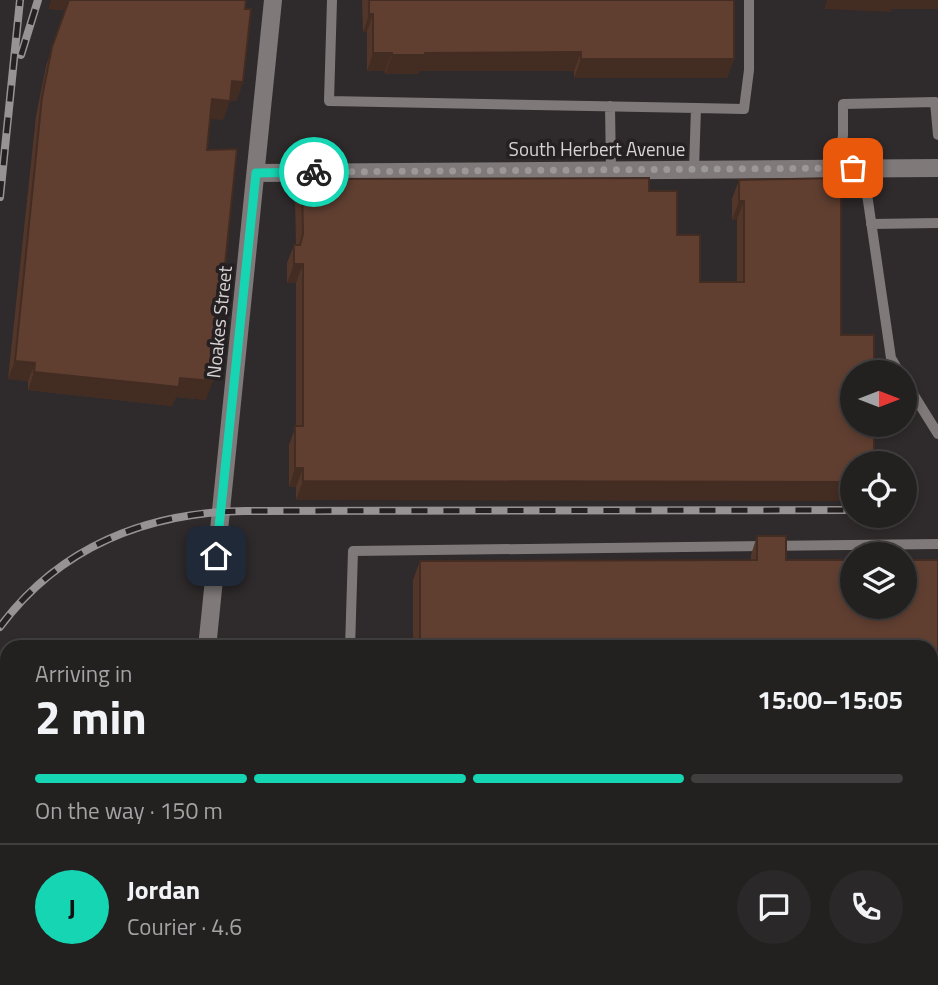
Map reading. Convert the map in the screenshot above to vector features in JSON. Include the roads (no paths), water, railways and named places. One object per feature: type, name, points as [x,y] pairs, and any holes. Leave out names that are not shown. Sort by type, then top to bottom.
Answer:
[{"type":"street","name":"Noakes Street","points":[[208,640],[274,0]]},
{"type":"street","name":"South Herbert Avenue","points":[[256,173],[938,168]]},
{"type":"lane","points":[[332,0],[329,101],[696,108],[744,108],[748,79],[749,0]]},
{"type":"lane","points":[[838,169],[843,135],[843,104],[935,103],[938,135]]},
{"type":"lane","points":[[610,106],[611,170]]},
{"type":"lane","points":[[694,169],[696,108]]},
{"type":"lane","points":[[868,168],[867,194],[892,360]]},
{"type":"lane","points":[[871,223],[938,223]]},
{"type":"lane","points":[[917,400],[938,434]]},
{"type":"lane","points":[[350,640],[353,551],[938,544]]},
{"type":"railway","points":[[0,197],[20,0]]},
{"type":"railway","points":[[21,55],[38,0]]},
{"type":"railway","points":[[0,627],[23,599],[49,575],[78,555],[108,539],[140,527],[209,513],[840,510]]}]
